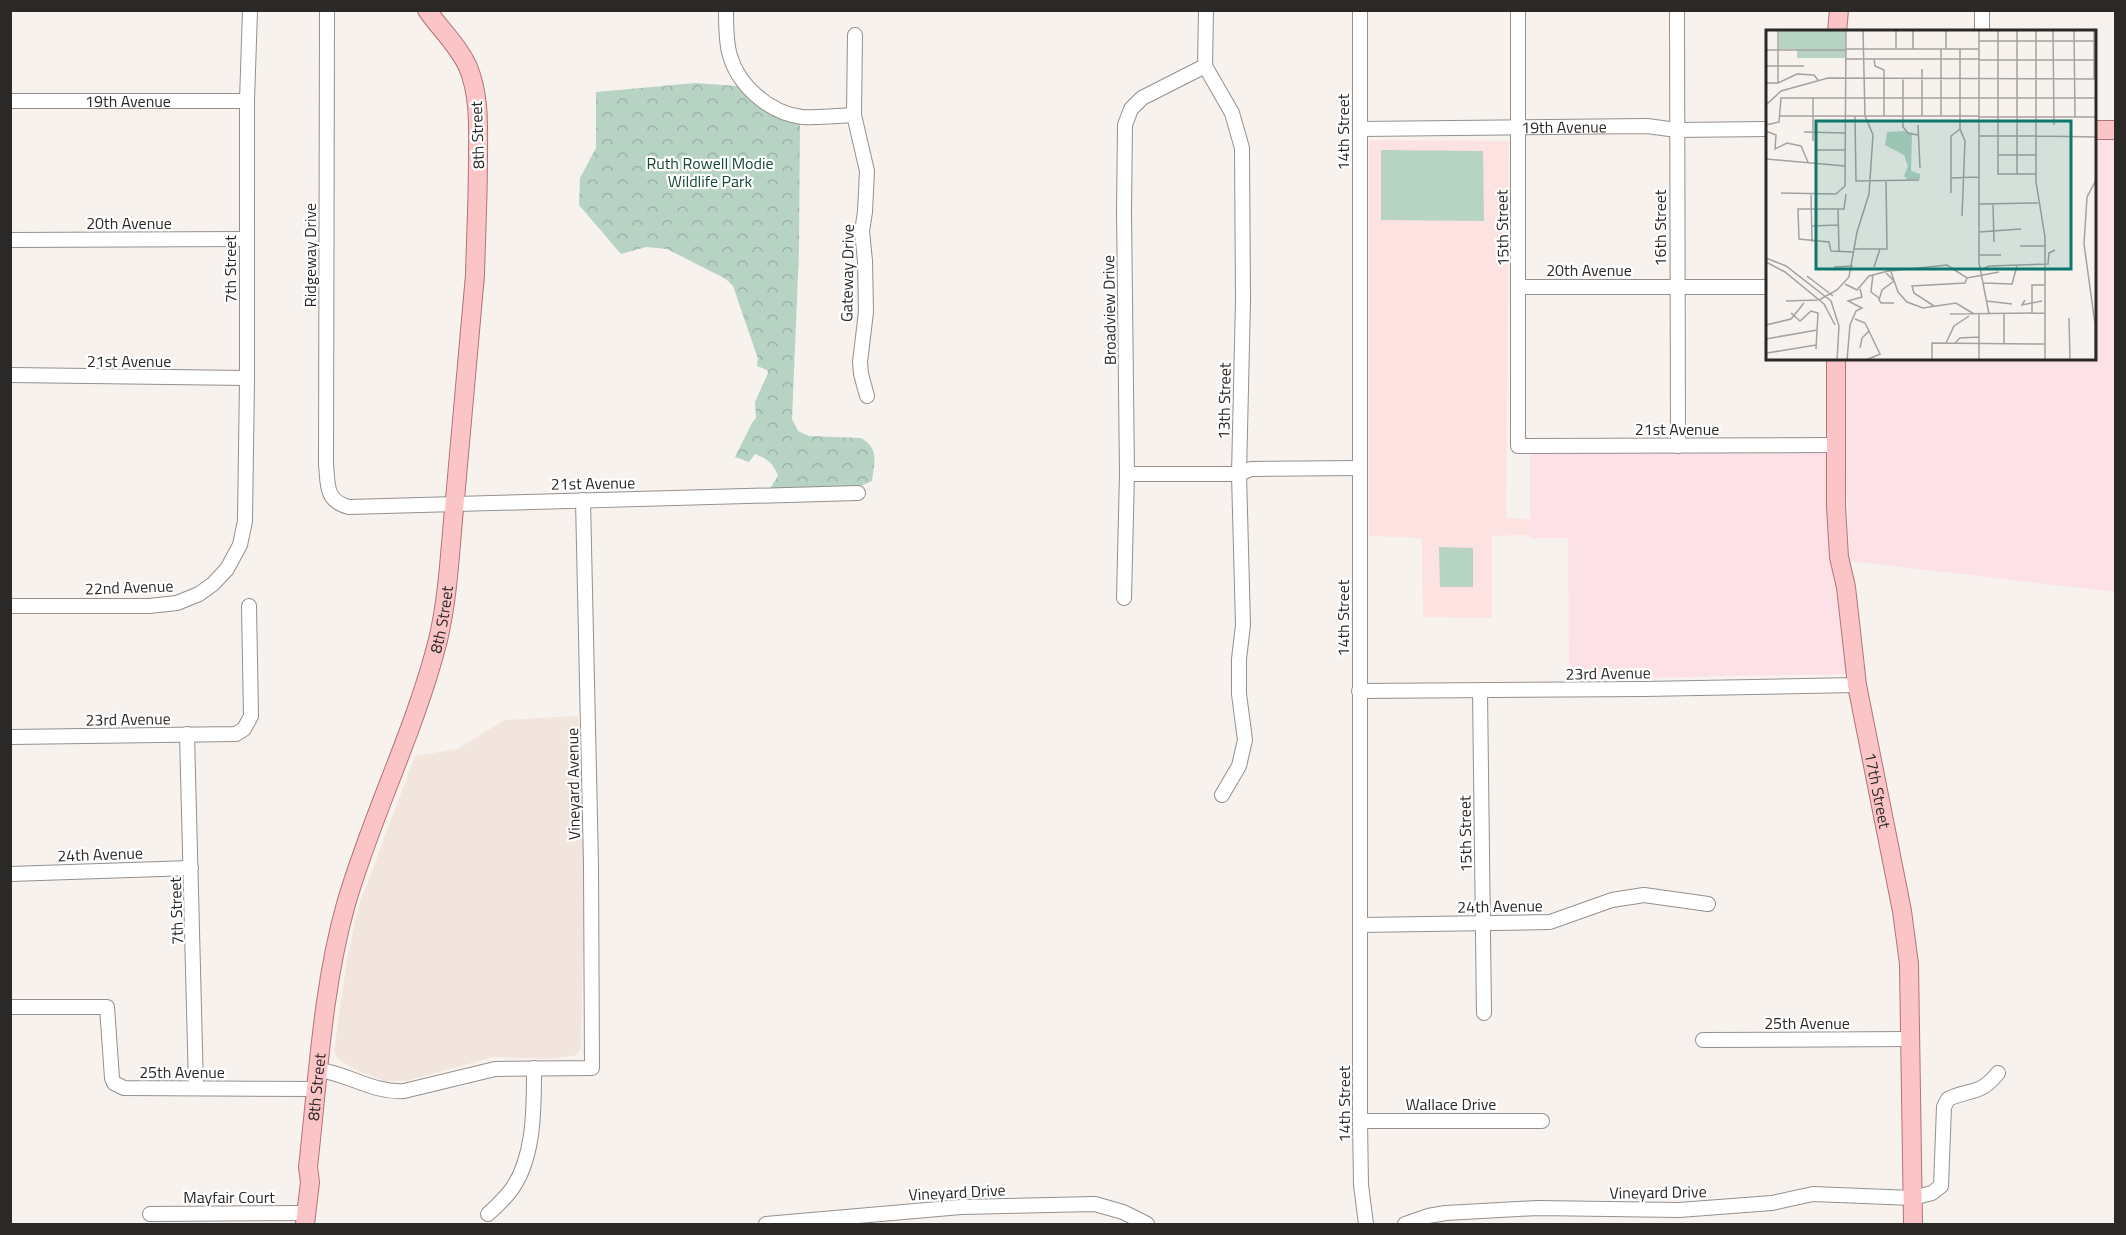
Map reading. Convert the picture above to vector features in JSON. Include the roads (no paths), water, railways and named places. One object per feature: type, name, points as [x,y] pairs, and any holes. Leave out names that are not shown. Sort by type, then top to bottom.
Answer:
[{"type":"main road","name":"8th Street","points":[[306,1219],[310,1182],[308,1167],[328,991],[346,906],[360,861],[412,724],[438,638],[448,582],[475,274],[478,225],[477,109],[465,60],[427,10]]},
{"type":"main road","points":[[2096,130],[2115,130]]},
{"type":"main road","name":"17th Street","points":[[1836,360],[1837,539],[1846,587],[1857,685],[1902,911],[1909,964],[1912,1039],[1913,1224]]},
{"type":"street","name":"7th Street","points":[[244,527],[247,378],[247,101],[250,10]]},
{"type":"street","name":"Ridgeway Drive","points":[[327,10],[326,464],[328,491],[332,498]]},
{"type":"street","points":[[726,10],[731,60],[742,79],[756,95],[768,104],[795,116],[854,115]]},
{"type":"street","points":[[1205,66],[1206,10]]},
{"type":"street","name":"14th Street","points":[[1360,10],[1360,1121],[1361,1185],[1366,1224]]},
{"type":"street","name":"15th Street","points":[[1518,10],[1516,128],[1519,287],[1518,446]]},
{"type":"street","name":"16th Street","points":[[1677,10],[1678,446]]},
{"type":"street","points":[[1982,10],[1982,30]]},
{"type":"street","name":"Gateway Drive","points":[[855,35],[854,115],[867,171],[862,231],[866,312],[860,362],[867,396]]},
{"type":"street","name":"Broadview Drive","points":[[1124,598],[1125,125],[1131,109],[1142,98],[1205,66]]},
{"type":"street","name":"13th Street","points":[[1205,66],[1232,113],[1242,148],[1243,301],[1239,474],[1243,625],[1239,658],[1239,694],[1245,740],[1239,766],[1222,795]]},
{"type":"street","name":"19th Avenue","points":[[10,101],[247,101]]},
{"type":"street","name":"19th Avenue","points":[[1360,129],[1647,126],[1677,130],[1766,129]]},
{"type":"street","name":"20th Avenue","points":[[10,240],[247,239]]},
{"type":"street","name":"20th Avenue","points":[[1519,287],[1766,287]]},
{"type":"street","name":"21st Avenue","points":[[10,375],[247,378]]},
{"type":"street","name":"21st Avenue","points":[[1518,446],[1836,445]]},
{"type":"street","points":[[1126,474],[1239,474],[1251,469],[1360,468]]},
{"type":"street","name":"21st Avenue","points":[[332,498],[341,505],[349,507],[858,493]]},
{"type":"street","name":"Vineyard Avenue","points":[[534,1068],[592,1068],[591,864],[583,500]]},
{"type":"street","name":"22nd Avenue","points":[[10,606],[149,606],[177,603],[199,594],[213,584],[227,569],[240,545],[244,527]]},
{"type":"street","name":"23rd Avenue","points":[[10,737],[237,734],[244,729],[251,716],[249,606]]},
{"type":"street","name":"23rd Avenue","points":[[1359,691],[1857,685]]},
{"type":"street","name":"15th Street","points":[[1480,691],[1484,1013]]},
{"type":"street","name":"7th Street","points":[[187,734],[196,1088]]},
{"type":"street","name":"24th Avenue","points":[[10,874],[191,868]]},
{"type":"street","name":"24th Avenue","points":[[1360,925],[1550,922],[1612,900],[1644,895],[1708,904]]},
{"type":"street","name":"25th Avenue","points":[[10,1007],[107,1007],[112,1078],[114,1083],[124,1088],[316,1089]]},
{"type":"street","name":"25th Avenue","points":[[1703,1040],[1912,1039]]},
{"type":"street","points":[[319,1071],[333,1072],[379,1090],[394,1092],[495,1068],[534,1068],[530,1135],[525,1158],[509,1193],[488,1214]]},
{"type":"street","points":[[1913,1198],[1932,1193],[1941,1186],[1944,1107],[1948,1099],[1979,1090],[1998,1073]]},
{"type":"street","name":"Wallace Drive","points":[[1360,1121],[1542,1121]]},
{"type":"street","name":"Vineyard Drive","points":[[1405,1224],[1428,1216],[1470,1211],[1537,1208],[1679,1210],[1772,1203],[1813,1194],[1913,1198]]},
{"type":"street","name":"Vineyard Drive","points":[[766,1224],[961,1207],[1095,1204],[1123,1212],[1147,1224]]},
{"type":"street","points":[[1676,1224],[1679,1210]]},
{"type":"street","name":"Mayfair Court","points":[[150,1214],[306,1219]]},
{"type":"park label","name":"Ruth Rowell Modie Wildlife Park","points":[[710,172]]}]
